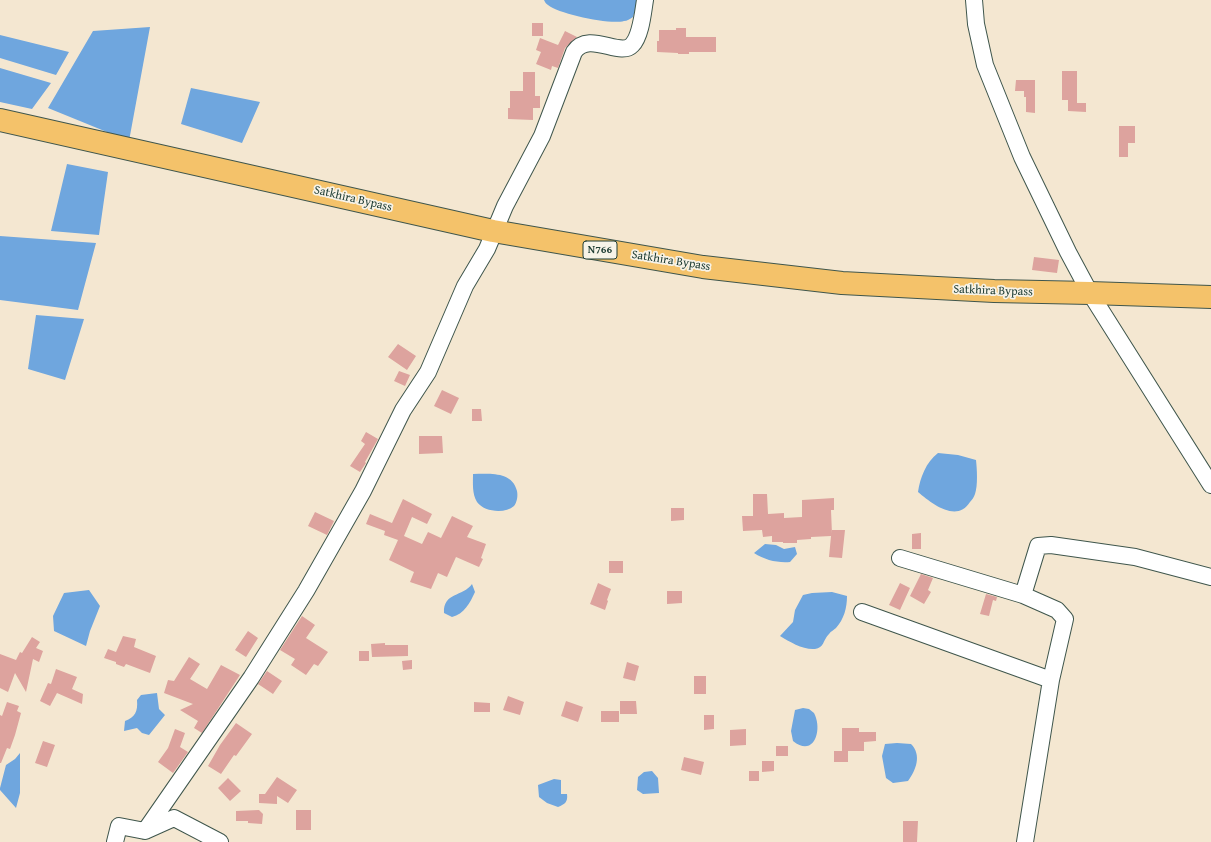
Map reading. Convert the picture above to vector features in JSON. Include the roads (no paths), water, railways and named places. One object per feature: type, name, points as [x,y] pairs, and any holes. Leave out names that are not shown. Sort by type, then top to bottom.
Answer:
[{"type":"highway","name":"Satkhira Bypass","points":[[0,120],[493,230],[703,267],[842,283],[994,291],[1211,297]]},
{"type":"street","points":[[146,831],[251,678],[306,591],[363,491],[403,410],[428,372],[465,286],[487,248],[504,206],[542,136],[577,47],[585,43],[593,43],[622,48],[630,47],[633,44],[640,28],[645,0]]},
{"type":"street","points":[[974,0],[976,24],[985,65],[1022,157],[1068,252],[1090,293],[1211,485]]},
{"type":"street","points":[[1023,595],[1038,546],[1051,545],[1135,557],[1211,577]]},
{"type":"street","points":[[900,558],[1023,595],[1057,610],[1065,619],[1051,680],[1025,842]]},
{"type":"street","points":[[862,612],[1051,680]]},
{"type":"street","points":[[115,842],[119,826],[146,831],[174,818],[220,842]]},
{"type":"water","points":[[544,0],[638,0],[633,17],[626,21],[617,22],[585,18],[563,12],[547,4]]},
{"type":"water","points":[[150,27],[129,141],[48,108],[93,31]]},
{"type":"water","points":[[0,35],[69,52],[56,75],[0,58]]},
{"type":"water","points":[[0,68],[51,83],[32,109],[0,102]]},
{"type":"water","points":[[191,88],[260,102],[242,143],[181,124]]},
{"type":"water","points":[[67,164],[108,172],[99,235],[51,231]]},
{"type":"water","points":[[0,236],[96,243],[78,310],[0,300]]},
{"type":"water","points":[[36,315],[84,319],[65,380],[28,369]]},
{"type":"water","points":[[938,453],[958,455],[976,460],[977,482],[975,494],[965,508],[958,511],[952,511],[937,506],[918,492],[924,471],[930,461]]},
{"type":"water","points":[[473,474],[493,474],[510,480],[517,491],[517,501],[514,506],[510,509],[495,511],[484,508],[480,505],[474,496]]},
{"type":"water","points":[[765,544],[776,545],[784,549],[795,547],[797,554],[790,562],[785,562],[767,559],[754,553]]},
{"type":"water","points":[[472,584],[475,592],[469,604],[463,611],[452,617],[444,613],[447,601],[464,591]]},
{"type":"water","points":[[89,590],[100,606],[86,646],[54,631],[53,616],[64,593]]},
{"type":"water","points":[[832,592],[847,596],[846,609],[839,625],[827,636],[820,647],[815,649],[806,648],[780,636],[793,622],[795,610],[803,595]]},
{"type":"water","points":[[157,693],[159,709],[165,715],[149,735],[142,733],[137,728],[124,731],[125,721],[135,714],[137,700],[141,695]]},
{"type":"water","points":[[803,708],[809,709],[814,713],[817,720],[817,734],[815,740],[806,746],[800,745],[793,741],[791,731],[795,710]]},
{"type":"water","points":[[885,744],[911,744],[916,753],[917,762],[908,781],[893,783],[886,778],[882,756]]},
{"type":"water","points":[[20,753],[20,793],[16,808],[0,790],[0,788],[6,765],[15,759]]},
{"type":"water","points":[[652,771],[658,778],[659,793],[643,794],[637,790],[638,777],[644,772]]},
{"type":"water","points":[[554,779],[561,780],[561,794],[567,794],[566,802],[558,807],[547,803],[539,797],[538,785]]}]
